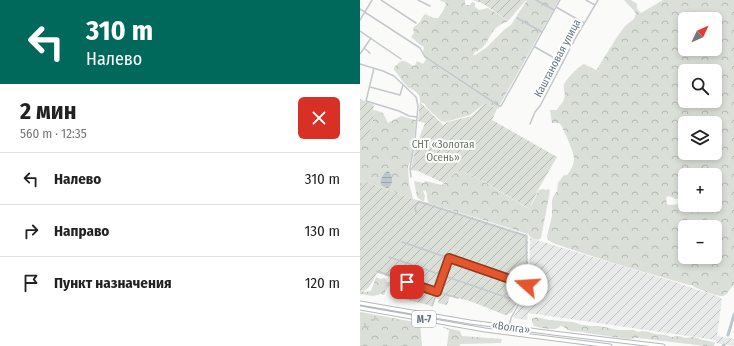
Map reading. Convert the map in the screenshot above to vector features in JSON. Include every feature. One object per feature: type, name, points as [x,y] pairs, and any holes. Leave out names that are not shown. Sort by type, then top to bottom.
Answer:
[{"type":"highway","name":"«Волга»","points":[[360,303],[419,314],[509,327],[663,346]]},
{"type":"highway","name":"«Волга»","points":[[360,308],[485,330],[610,346]]},
{"type":"street","points":[[360,20],[372,0]]},
{"type":"street","points":[[381,0],[416,23]]},
{"type":"street","points":[[418,0],[430,6]]},
{"type":"street","points":[[536,0],[554,10]]},
{"type":"street","points":[[360,9],[420,48],[425,57],[501,106],[560,0]]},
{"type":"street","points":[[586,0],[595,5]]},
{"type":"street","name":"Каштановая улица","points":[[530,124],[535,112],[540,106],[598,0]]},
{"type":"street","points":[[556,7],[585,23]]},
{"type":"street","points":[[517,18],[542,32]]},
{"type":"street","points":[[360,31],[401,59]]},
{"type":"street","points":[[360,54],[371,38]]},
{"type":"street","points":[[534,46],[563,63]]},
{"type":"street","points":[[364,48],[370,52]]},
{"type":"street","points":[[360,64],[392,75],[416,97],[418,106],[414,147],[410,168],[411,177]]},
{"type":"street","points":[[374,68],[366,101],[399,111],[409,116],[417,117]]},
{"type":"street","points":[[370,87],[400,96],[404,85]]},
{"type":"street","points":[[416,212],[415,208],[420,202],[526,236],[527,285],[525,293],[511,318],[509,327]]},
{"type":"street","points":[[402,242],[527,285]]},
{"type":"street","points":[[389,257],[520,302]]},
{"type":"street","points":[[432,306],[449,258]]},
{"type":"street","points":[[377,271],[458,298]]},
{"type":"shaded area","points":[[388,171],[392,180],[388,188],[382,185],[381,179]]},
{"type":"shaded area","points":[[530,238],[675,282],[719,297],[722,299],[717,336],[734,339],[734,346],[716,343],[716,340],[528,313],[527,320],[513,318],[529,290]]},
{"type":"green space","points":[[439,0],[465,0],[465,4],[467,5],[470,5],[472,2],[475,3],[475,7],[479,10],[488,8],[508,21],[501,24],[493,31],[483,47],[473,55],[475,55],[486,48],[511,25],[527,0],[559,0],[499,106],[425,57],[423,52],[424,47],[411,37],[414,33],[413,28],[419,23],[425,14],[438,18],[444,10],[446,3]]},
{"type":"green space","points":[[473,0],[526,0],[508,21],[484,4]]},
{"type":"green space","points":[[624,0],[631,0],[637,4],[637,9],[641,13],[663,0],[734,0],[734,285],[725,295],[722,296],[710,293],[692,285],[587,254],[548,240],[547,236],[552,216],[553,197],[557,191],[558,183],[571,169],[574,158],[571,146],[561,125],[559,123],[552,123],[550,110],[557,110],[562,103],[565,97],[565,82],[579,68],[584,64],[596,70],[597,69],[617,37],[625,26],[634,19],[636,14]]},
{"type":"green space","points":[[426,59],[499,108],[497,109],[485,103],[470,115],[445,122],[441,121],[426,107],[425,104],[420,102],[420,97],[418,94],[404,83],[394,70],[394,68],[402,61],[413,66],[417,61],[423,64]]},
{"type":"green space","points":[[360,99],[374,105],[373,110],[375,110],[369,137],[363,148],[360,147]]},
{"type":"green space","name":"СНТ «Золотая Осень»","points":[[420,102],[443,125],[448,122],[472,116],[485,103],[497,109],[492,120],[557,157],[530,207],[528,208],[463,171],[457,171],[444,183],[418,171],[411,170],[415,149],[425,123],[418,121]]},
{"type":"green space","points":[[375,110],[383,113],[388,123],[401,116],[416,120],[412,156],[408,167],[409,183],[413,199],[361,180],[360,182],[360,147],[363,148],[369,137]]},
{"type":"green space","points":[[457,171],[463,171],[479,179],[527,208],[531,206],[539,190],[549,189],[550,191],[541,238],[538,240],[528,234],[429,203],[425,190],[423,191],[425,196],[424,201],[417,197],[414,181],[424,183],[425,181],[442,185]]},
{"type":"green space","points":[[361,180],[413,199],[528,235],[528,285],[520,302],[518,301],[512,312],[505,315],[470,301],[450,296],[447,305],[438,303],[439,299],[435,298],[432,306],[397,297],[397,290],[400,280],[377,273],[369,287],[363,291],[360,291]]},
{"type":"green space","points":[[376,277],[380,279],[384,278],[387,282],[395,282],[397,286],[396,290],[394,287],[389,286],[384,295],[381,294],[373,296],[360,294],[360,291],[371,291]]},
{"type":"green space","points":[[360,312],[420,323],[422,346],[360,346]]},
{"type":"green space","points":[[360,313],[377,316],[371,327],[364,329],[360,322]]},
{"type":"green space","points":[[536,317],[618,330],[643,331],[672,337],[693,337],[715,343],[714,346],[705,346],[638,338],[628,339],[570,331],[561,326],[555,329],[548,329],[534,326],[532,319]]},
{"type":"green space","points":[[443,327],[460,331],[462,336],[502,339],[501,343],[461,344],[459,346],[447,346],[449,330]]},
{"type":"waterway","points":[[728,335],[734,315]]},
{"type":"route","points":[[407,282],[437,292],[449,258],[527,285]]}]
